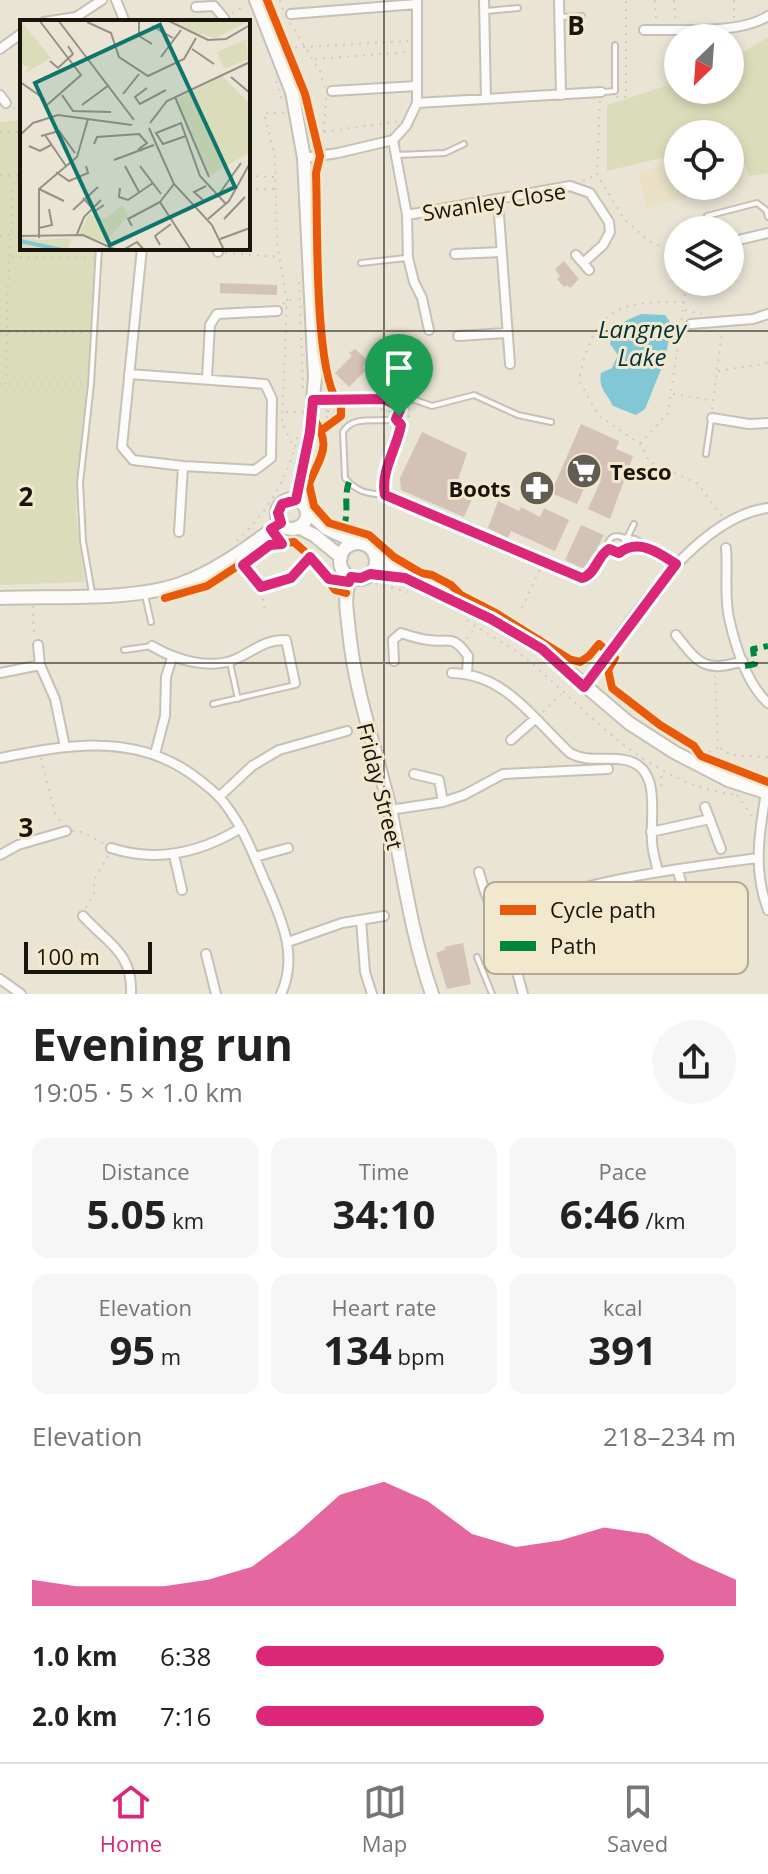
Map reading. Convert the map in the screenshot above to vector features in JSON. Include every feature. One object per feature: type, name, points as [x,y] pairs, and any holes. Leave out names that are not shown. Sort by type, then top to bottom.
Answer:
[{"type":"main road","points":[[251,2],[292,92],[304,158],[315,377],[312,416],[296,500]]},
{"type":"main road","points":[[276,526],[279,508],[286,501],[296,500],[326,528],[368,546],[375,556],[405,578],[491,619],[542,649],[629,723],[674,752],[728,780],[767,793]]},
{"type":"main road","points":[[0,598],[144,592],[177,585],[207,573],[276,526],[298,527],[305,521],[307,511]]},
{"type":"main road","points":[[298,527],[326,543],[341,557],[349,584],[370,574],[376,566],[375,556]]},
{"type":"main road","points":[[341,557],[347,548],[357,543]]},
{"type":"main road","points":[[370,574],[405,578]]},
{"type":"main road","name":"Friday Street","points":[[349,584],[352,667],[390,810],[416,941],[432,994]]},
{"type":"street","points":[[70,20],[102,0]]},
{"type":"street","points":[[116,0],[124,20]]},
{"type":"street","points":[[484,0],[486,99]]},
{"type":"street","points":[[559,0],[561,95]]},
{"type":"street","points":[[291,14],[417,2],[417,103],[409,120],[393,140],[304,158]]},
{"type":"street","points":[[196,7],[214,6],[224,20]]},
{"type":"street","points":[[744,25],[768,16]]},
{"type":"street","points":[[644,30],[664,30]]},
{"type":"street","points":[[0,49],[20,34]]},
{"type":"street","points":[[332,91],[417,86]]},
{"type":"street","points":[[417,103],[601,92]]},
{"type":"street","name":"Swanley Close","points":[[393,140],[407,215],[408,258],[429,330]]},
{"type":"street","name":"Swanley Close","points":[[407,215],[570,186],[590,193],[609,222],[610,232],[586,267],[576,255]]},
{"type":"street","points":[[498,201],[510,364]]},
{"type":"street","points":[[744,239],[768,233]]},
{"type":"street","points":[[129,374],[265,384],[272,399],[271,458],[255,470],[183,466],[133,460],[122,447],[129,374],[142,250]]},
{"type":"street","points":[[455,254],[502,252]]},
{"type":"street","points":[[207,378],[210,325],[217,314],[277,311]]},
{"type":"street","points":[[691,324],[753,319],[768,314]]},
{"type":"street","points":[[458,336],[506,333]]},
{"type":"street","points":[[712,418],[749,424],[768,423]]},
{"type":"street","points":[[179,532],[183,466]]},
{"type":"street","points":[[584,687],[676,564],[726,522],[752,510],[768,508]]},
{"type":"street","points":[[726,548],[728,615],[743,661],[759,695],[768,703]]},
{"type":"street","points":[[394,661],[393,640],[401,633],[429,641],[451,640],[461,646],[468,656],[467,673]]},
{"type":"street","points":[[676,635],[703,665],[715,669],[743,661]]},
{"type":"street","points":[[152,646],[172,658],[212,663],[230,661],[269,641],[286,640],[295,683]]},
{"type":"street","points":[[38,645],[40,665],[55,699],[65,747]]},
{"type":"street","points":[[155,754],[165,716],[166,677],[172,658]]},
{"type":"street","points":[[0,673],[40,665]]},
{"type":"street","points":[[452,673],[467,673],[503,687],[570,753],[582,759],[626,760],[640,766],[648,775],[652,789],[651,832],[658,872]]},
{"type":"street","points":[[505,727],[513,737],[535,719]]},
{"type":"street","points":[[219,797],[252,766],[279,750],[347,731]]},
{"type":"street","points":[[0,758],[65,747],[131,747],[180,766],[219,797],[241,828],[255,857],[288,942],[288,974],[281,994]]},
{"type":"street","points":[[390,810],[443,802],[464,795],[503,774],[608,769]]},
{"type":"street","points":[[414,774],[439,780],[443,802]]},
{"type":"street","points":[[767,793],[758,858],[768,910]]},
{"type":"street","points":[[705,807],[721,849]]},
{"type":"street","points":[[651,832],[710,819]]},
{"type":"street","points":[[111,848],[143,856],[174,855],[218,841],[241,828]]},
{"type":"street","points":[[0,855],[18,845],[66,831]]},
{"type":"street","points":[[255,857],[288,848]]},
{"type":"street","points":[[174,855],[182,890]]},
{"type":"street","points":[[613,882],[658,872],[758,858]]},
{"type":"street","points":[[677,869],[681,882]]},
{"type":"street","points":[[479,872],[484,890]]},
{"type":"street","points":[[83,916],[117,947],[129,973],[131,994]]},
{"type":"street","points":[[288,942],[342,923],[384,916]]},
{"type":"street","points":[[361,920],[365,972],[372,994]]},
{"type":"street","points":[[206,954],[216,994]]},
{"type":"street","points":[[518,974],[523,994]]},
{"type":"street","points":[[0,979],[21,994]]},
{"type":"lane","points":[[484,11],[518,8]]},
{"type":"lane","points":[[559,17],[582,16]]},
{"type":"lane","points":[[601,92],[615,91],[615,45]]},
{"type":"lane","points":[[397,155],[445,153],[464,144]]},
{"type":"lane","points":[[707,216],[757,203],[766,210],[768,217]]},
{"type":"lane","points":[[93,595],[79,511],[99,250]]},
{"type":"lane","points":[[361,263],[408,258]]},
{"type":"lane","points":[[378,354],[422,351]]},
{"type":"lane","points":[[396,353],[401,398]]},
{"type":"lane","points":[[313,400],[401,398],[432,406],[474,395],[518,415],[551,422]]},
{"type":"lane","points":[[384,399],[398,406],[401,425],[383,481],[385,495]]},
{"type":"lane","points":[[398,417],[354,421],[343,432],[345,478],[366,494],[385,495],[582,578],[589,575],[602,553],[609,549]]},
{"type":"lane","points":[[706,454],[712,418]]},
{"type":"lane","points":[[628,536],[634,524]]},
{"type":"lane","points":[[609,549],[610,539],[628,536],[676,564]]},
{"type":"lane","points":[[621,537],[625,548]]},
{"type":"lane","points":[[609,549],[616,554],[625,548],[643,545]]},
{"type":"lane","points":[[144,592],[151,622]]},
{"type":"lane","points":[[124,650],[152,646]]},
{"type":"lane","points":[[230,661],[238,699]]},
{"type":"lane","points":[[213,704],[295,687],[295,683]]},
{"type":"lane","points":[[477,957],[492,994]]},
{"type":"path","points":[[280,0],[286,16],[321,73],[326,96],[324,132]]},
{"type":"path","points":[[613,97],[626,97],[626,0]]},
{"type":"path","points":[[655,0],[657,30]]},
{"type":"path","points":[[674,0],[676,24]]},
{"type":"path","points":[[734,0],[734,24]]},
{"type":"path","points":[[224,20],[251,2]]},
{"type":"path","points":[[626,31],[644,30]]},
{"type":"path","points":[[287,48],[417,41]]},
{"type":"path","points":[[313,59],[417,52]]},
{"type":"path","points":[[601,92],[597,175],[625,220],[649,241],[664,248]]},
{"type":"path","points":[[286,113],[264,113],[275,156],[279,257],[287,300],[281,412],[282,422],[295,451]]},
{"type":"path","points":[[315,133],[409,120]]},
{"type":"path","points":[[0,175],[20,176]]},
{"type":"path","points":[[570,186],[597,175]]},
{"type":"path","points":[[6,384],[14,176]]},
{"type":"path","points":[[250,176],[275,177]]},
{"type":"path","points":[[250,189],[276,189]]},
{"type":"path","points":[[0,236],[11,235]]},
{"type":"path","points":[[218,250],[279,257]]},
{"type":"path","points":[[10,257],[99,258]]},
{"type":"path","points":[[0,282],[8,283]]},
{"type":"path","points":[[640,444],[668,413],[685,296]]},
{"type":"path","points":[[277,311],[287,300],[300,300]]},
{"type":"path","points":[[684,302],[644,302],[616,309],[594,330],[579,380],[598,415],[640,444],[649,461],[698,484],[726,522]]},
{"type":"path","points":[[712,418],[723,322]]},
{"type":"path","points":[[0,332],[94,333]]},
{"type":"path","points":[[717,372],[768,363]]},
{"type":"path","points":[[0,384],[91,384]]},
{"type":"path","points":[[671,394],[712,400]]},
{"type":"path","points":[[364,405],[409,419],[408,399]]},
{"type":"path","points":[[286,412],[330,411],[337,414],[337,420],[332,422],[326,420],[328,412],[333,405],[350,402]]},
{"type":"path","points":[[312,416],[326,442]]},
{"type":"path","points":[[276,526],[263,521],[272,509],[279,508]]},
{"type":"path","points":[[261,587],[291,578],[326,543]]},
{"type":"path","points":[[302,549],[335,590],[349,584],[370,582],[410,592]]},
{"type":"path","points":[[231,572],[252,558]]},
{"type":"path","points":[[243,565],[261,587],[265,612]]},
{"type":"path","points":[[522,608],[541,568]]},
{"type":"path","points":[[33,597],[35,642],[38,645]]},
{"type":"path","points":[[465,618],[523,657]]},
{"type":"path","points":[[461,646],[476,627]]},
{"type":"path","points":[[502,638],[515,646],[562,694],[626,746],[689,783],[716,793],[737,795]]},
{"type":"path","points":[[622,648],[608,670],[612,688],[689,748]]},
{"type":"path","points":[[715,669],[718,747]]},
{"type":"path","points":[[535,719],[562,694]]},
{"type":"path","points":[[701,756],[718,747]]},
{"type":"path","points":[[718,747],[731,755],[768,757]]},
{"type":"path","points":[[41,751],[55,813],[66,831],[82,832],[111,848],[94,880],[94,893],[83,916]]},
{"type":"path","points":[[652,789],[663,786],[661,769]]},
{"type":"path","points":[[728,780],[727,786],[737,795],[760,829]]},
{"type":"shaded area","points":[[664,166],[664,200],[677,200],[646,208],[639,172]]},
{"type":"green space","points":[[768,37],[768,173],[749,176],[744,164],[744,120],[664,120],[664,157],[607,171],[607,105],[664,87],[664,104],[744,104],[744,52]]},
{"type":"green space","points":[[20,120],[20,250],[95,250],[85,414],[77,480],[76,515],[85,582],[0,585],[0,122]]},
{"type":"water","name":"Langney Lake","points":[[641,314],[665,315],[671,331],[664,362],[645,409],[636,415],[613,406],[600,378],[601,373],[612,368],[618,355],[610,344],[614,332],[624,322]]},
{"type":"building","points":[[564,261],[579,279],[570,288],[567,285],[564,287],[557,279],[560,276],[555,269]]},
{"type":"building","points":[[220,283],[277,285],[277,295],[220,293]]},
{"type":"building","points":[[355,349],[369,361],[363,367],[366,370],[349,387],[335,373]]},
{"type":"building","name":"Tesco","points":[[581,424],[619,441],[616,449],[633,456],[610,519],[588,509],[601,480],[590,475],[577,504],[551,493]]},
{"type":"building","points":[[422,432],[467,453],[455,489],[473,497],[464,517],[401,490],[400,478]]},
{"type":"building","points":[[498,501],[519,511],[521,507],[540,517],[544,508],[569,520],[555,551],[511,531],[508,538],[488,528]]},
{"type":"building","points":[[581,525],[604,535],[586,570],[565,560]]},
{"type":"building","points":[[463,943],[471,984],[447,989],[436,953],[446,949],[444,947]]},
{"type":"marked path","points":[[343,528],[349,482]]},
{"type":"marked path","points":[[745,666],[755,664],[753,649],[768,646]]},
{"type":"cycle path","points":[[267,0],[305,94],[320,156],[316,173],[321,333],[332,391],[341,406],[341,416],[322,430]]},
{"type":"cycle path","points":[[312,416],[322,435],[323,450],[309,484],[314,506],[329,523],[369,535],[394,557],[421,573],[451,585],[461,595],[569,659],[580,662],[599,644],[615,658],[608,670],[612,688],[660,725],[694,746],[701,756],[768,782]]},
{"type":"cycle path","points":[[165,598],[207,586],[270,545],[294,542],[313,559],[335,590],[346,593]]},
{"type":"place","name":"Tesco","points":[[584,471]]},
{"type":"place","name":"Boots","points":[[537,488]]},
{"type":"route","points":[[384,399],[398,406],[399,416],[396,419],[401,425],[399,440],[383,481],[385,495],[582,578],[589,575],[602,553],[609,549],[619,553],[625,548],[643,545],[676,564],[584,687],[542,649],[491,619],[405,578],[370,574],[361,578],[351,577],[349,582],[329,579],[310,557],[291,578],[261,587],[243,565],[270,545],[282,544],[271,529],[281,523],[278,513],[282,504],[296,500],[310,432],[313,400],[384,399]]}]
